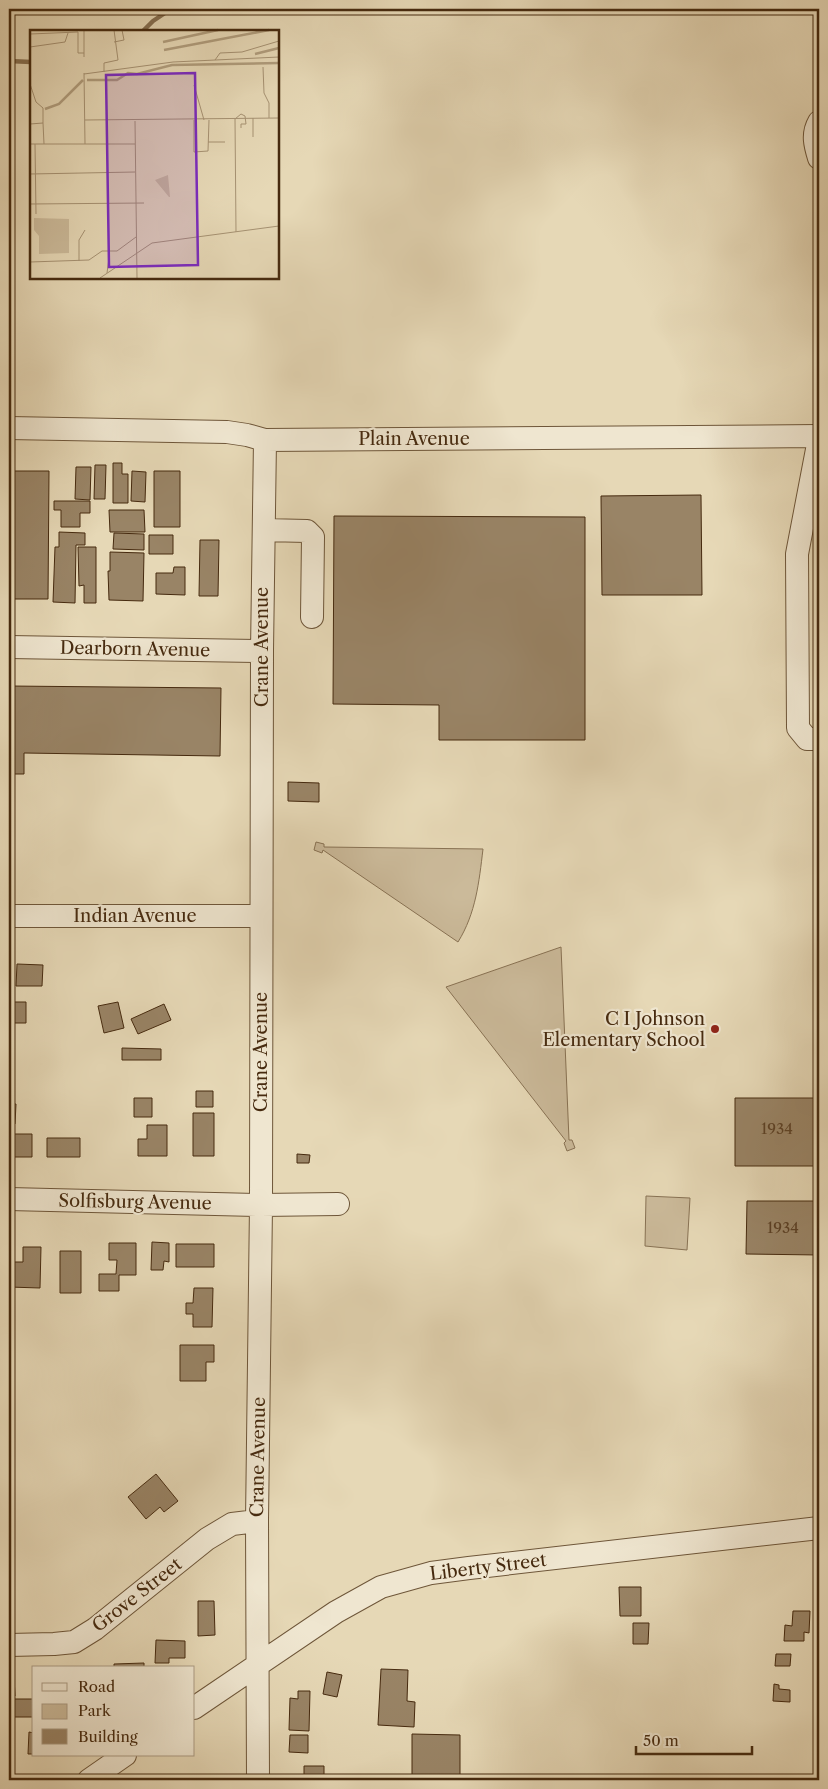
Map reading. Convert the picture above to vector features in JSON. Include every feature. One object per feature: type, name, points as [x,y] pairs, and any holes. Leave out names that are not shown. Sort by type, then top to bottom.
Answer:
[{"type":"street","points":[[819,122],[814,138],[819,158]]},
{"type":"street","name":"Plain Avenue","points":[[9,428],[227,432],[265,440],[819,437]]},
{"type":"street","points":[[819,437],[796,554],[798,728],[807,739],[819,739]]},
{"type":"street","name":"Crane Avenue","points":[[258,1780],[257,1521],[261,1205],[262,651],[265,440]]},
{"type":"street","points":[[264,530],[308,531],[313,537],[312,617]]},
{"type":"street","name":"Dearborn Avenue","points":[[9,647],[262,651]]},
{"type":"street","name":"Indian Avenue","points":[[9,916],[262,916]]},
{"type":"street","name":"Solfisburg Avenue","points":[[9,1200],[261,1205],[338,1204]]},
{"type":"street","name":"Grove Street","points":[[9,1645],[74,1642],[95,1629],[207,1539],[232,1524],[257,1521]]},
{"type":"street","name":"Liberty Street","points":[[195,1707],[336,1612],[381,1587],[406,1579],[431,1573],[469,1568],[819,1528]]},
{"type":"street","points":[[89,1780],[124,1756]]},
{"type":"green space","points":[[316,842],[324,844],[324,847],[483,849],[473,909],[458,942],[323,850],[322,853],[314,850]]},
{"type":"green space","points":[[561,947],[569,1140],[572,1140],[575,1148],[567,1151],[564,1143],[566,1141],[446,987]]},
{"type":"green space","points":[[646,1196],[690,1198],[687,1250],[645,1246]]},
{"type":"building","points":[[113,463],[122,463],[122,474],[128,474],[128,503],[113,503]]},
{"type":"building","points":[[95,465],[106,465],[105,499],[94,499]]},
{"type":"building","points":[[76,467],[91,467],[90,500],[75,499]]},
{"type":"building","points":[[9,471],[49,471],[48,599],[9,599]]},
{"type":"building","points":[[132,471],[146,472],[145,502],[131,501]]},
{"type":"building","points":[[154,471],[180,471],[180,527],[154,527]]},
{"type":"building","points":[[701,495],[702,595],[602,595],[601,496]]},
{"type":"building","points":[[54,501],[90,501],[90,513],[80,513],[80,527],[61,527],[61,510],[54,510]]},
{"type":"building","points":[[109,510],[144,510],[145,532],[110,532]]},
{"type":"building","points":[[334,516],[585,517],[585,740],[439,740],[439,705],[333,704]]},
{"type":"building","points":[[59,532],[85,533],[85,545],[76,545],[75,603],[53,602],[55,547],[59,547]]},
{"type":"building","points":[[114,533],[144,534],[144,550],[113,549]]},
{"type":"building","points":[[149,535],[173,535],[173,554],[149,554]]},
{"type":"building","points":[[200,540],[219,540],[218,596],[199,596]]},
{"type":"building","points":[[78,547],[96,547],[96,603],[84,603],[84,585],[79,586]]},
{"type":"building","points":[[110,552],[144,553],[143,601],[109,600],[108,571],[110,571]]},
{"type":"building","points":[[174,567],[185,567],[185,595],[156,594],[156,573],[173,573]]},
{"type":"building","points":[[9,686],[221,688],[220,756],[24,753],[24,774],[9,774]]},
{"type":"building","points":[[288,782],[319,783],[319,802],[288,801]]},
{"type":"building","points":[[17,964],[43,965],[42,986],[16,986]]},
{"type":"building","points":[[9,1002],[26,1002],[26,1023],[9,1023]]},
{"type":"building","points":[[118,1002],[124,1028],[104,1033],[98,1006]]},
{"type":"building","points":[[164,1004],[171,1020],[138,1034],[131,1019]]},
{"type":"building","points":[[122,1048],[161,1049],[161,1060],[122,1060]]},
{"type":"building","points":[[196,1091],[213,1091],[213,1107],[196,1107]]},
{"type":"building","points":[[134,1098],[152,1098],[152,1117],[134,1117]]},
{"type":"building","points":[[735,1098],[819,1098],[818,1166],[735,1166]]},
{"type":"building","points":[[9,1104],[16,1104],[15,1124],[9,1124]]},
{"type":"building","points":[[193,1113],[214,1113],[214,1156],[193,1156]]},
{"type":"building","points":[[147,1125],[167,1125],[167,1156],[138,1156],[138,1139],[147,1139]]},
{"type":"building","points":[[9,1134],[32,1134],[32,1157],[9,1157]]},
{"type":"building","points":[[47,1138],[80,1138],[80,1157],[47,1157]]},
{"type":"building","points":[[297,1154],[310,1155],[309,1163],[297,1163]]},
{"type":"building","points":[[747,1201],[819,1201],[819,1255],[746,1254]]},
{"type":"building","points":[[152,1242],[169,1243],[169,1262],[164,1261],[163,1270],[151,1270]]},
{"type":"building","points":[[109,1243],[136,1243],[136,1275],[119,1275],[119,1291],[99,1291],[99,1274],[116,1274],[117,1260],[109,1260]]},
{"type":"building","points":[[176,1244],[214,1244],[214,1267],[176,1267]]},
{"type":"building","points":[[23,1247],[41,1247],[40,1288],[9,1287],[9,1262],[23,1262]]},
{"type":"building","points":[[60,1251],[81,1251],[81,1293],[60,1293]]},
{"type":"building","points":[[194,1288],[213,1288],[212,1327],[193,1327],[193,1314],[186,1314],[186,1303],[193,1303]]},
{"type":"building","points":[[180,1345],[214,1345],[214,1362],[206,1362],[206,1381],[180,1381]]},
{"type":"building","points":[[156,1474],[178,1501],[164,1512],[160,1507],[146,1519],[128,1497]]},
{"type":"building","points":[[619,1587],[641,1587],[641,1616],[620,1616]]},
{"type":"building","points":[[198,1601],[214,1601],[215,1635],[198,1636]]},
{"type":"building","points":[[793,1611],[810,1611],[809,1633],[804,1632],[804,1641],[784,1641],[785,1625],[792,1626]]},
{"type":"building","points":[[633,1623],[649,1623],[648,1644],[633,1644]]},
{"type":"building","points":[[156,1640],[185,1641],[185,1658],[169,1658],[169,1663],[155,1663]]},
{"type":"building","points":[[776,1654],[791,1654],[790,1666],[775,1666]]},
{"type":"building","points":[[144,1663],[144,1666],[114,1666],[114,1664]]},
{"type":"building","points":[[381,1669],[408,1670],[407,1701],[415,1702],[414,1727],[378,1725]]},
{"type":"building","points":[[327,1672],[342,1675],[337,1697],[323,1694]]},
{"type":"building","points":[[9,1677],[14,1677],[15,1696],[9,1696]]},
{"type":"building","points":[[774,1684],[779,1685],[779,1689],[790,1690],[790,1702],[773,1701]]},
{"type":"building","points":[[298,1691],[310,1691],[309,1731],[289,1730],[290,1698],[298,1699]]},
{"type":"building","points":[[14,1699],[32,1699],[32,1717],[14,1717]]},
{"type":"building","points":[[29,1732],[32,1733],[32,1754],[28,1754]]},
{"type":"building","points":[[412,1734],[460,1735],[460,1780],[412,1780]]},
{"type":"building","points":[[290,1735],[308,1735],[308,1753],[289,1752]]},
{"type":"building","points":[[304,1766],[324,1766],[324,1780],[304,1780]]},
{"type":"waterway","points":[[144,30],[153,21],[171,9]]},
{"type":"waterway","points":[[9,61],[30,62]]},
{"type":"place","name":"C I Johnson Elementary School","points":[[715,1029]]}]
